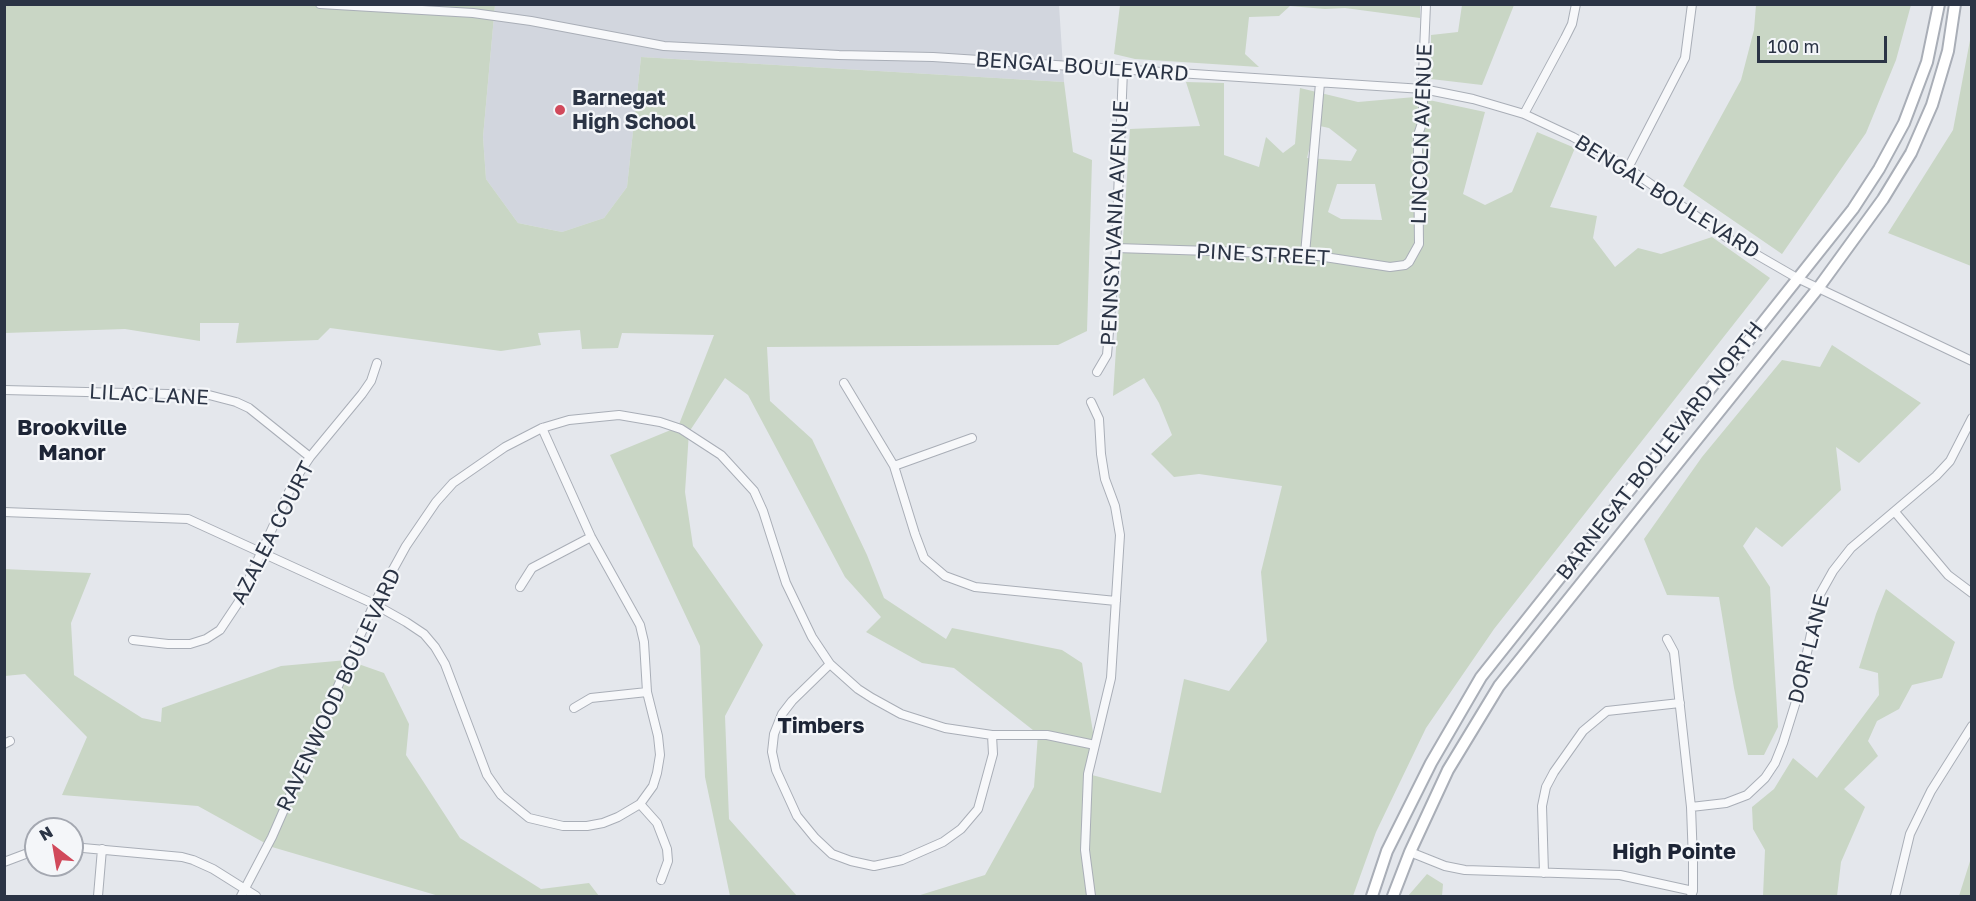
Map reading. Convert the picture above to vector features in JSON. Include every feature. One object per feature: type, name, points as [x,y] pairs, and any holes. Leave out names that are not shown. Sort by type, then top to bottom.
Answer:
[{"type":"street","name":"BENGAL BOULEVARD","points":[[320,4],[473,13],[531,21],[664,46],[827,55],[933,57],[1423,89],[1473,99],[1524,114],[1573,137],[1628,168],[1726,237],[1797,278],[1971,361]]},
{"type":"street","name":"LINCOLN AVENUE","points":[[1409,262],[1419,244],[1418,135],[1423,120],[1426,4]]},
{"type":"street","points":[[1524,114],[1572,24],[1576,4]]},
{"type":"street","points":[[1628,168],[1685,58],[1692,4]]},
{"type":"street","name":"BARNEGAT BOULEVARD NORTH","points":[[1372,897],[1387,851],[1431,763],[1481,677],[1853,208],[1894,144],[1927,62],[1939,4]]},
{"type":"street","name":"BARNEGAT BOULEVARD NORTH","points":[[1393,897],[1410,852],[1448,770],[1499,686],[1819,287],[1883,200],[1911,153],[1932,105],[1948,51],[1955,4]]},
{"type":"street","name":"PENNSYLVANIA AVENUE","points":[[1097,372],[1107,355],[1116,248],[1123,70]]},
{"type":"street","points":[[1305,254],[1320,83]]},
{"type":"street","name":"PINE STREET","points":[[1116,248],[1305,254],[1390,267],[1405,265],[1409,262]]},
{"type":"street","name":"AZALEA COURT","points":[[133,640],[190,644],[206,639],[220,630],[230,618],[294,481],[310,457],[362,394],[371,381],[377,363]]},
{"type":"street","points":[[844,383],[894,466],[924,558],[945,576],[975,587],[1116,601]]},
{"type":"street","name":"LILAC LANE","points":[[4,390],[209,395],[249,408],[310,457]]},
{"type":"street","points":[[1091,402],[1099,419],[1105,479],[1115,506],[1120,535],[1111,678],[1088,774],[1085,850],[1091,897]]},
{"type":"street","name":"RAVENWOOD BOULEVARD","points":[[244,894],[272,837],[374,604],[406,546],[436,502],[453,483],[505,447],[542,428],[569,420],[619,415],[660,422],[681,429],[721,455],[754,491],[797,609],[830,664],[858,689],[900,714],[945,728],[992,735],[1047,735],[1095,745]]},
{"type":"street","name":"DORI LANE","points":[[1691,807],[1726,803],[1747,795],[1770,771],[1784,743],[1798,695],[1819,596],[1833,571],[1851,548],[1936,476],[1950,461],[1971,418]]},
{"type":"street","points":[[4,512],[188,519],[374,604],[424,634],[435,647],[445,664],[487,775],[501,795],[529,818],[542,822],[576,827],[603,824],[618,818],[640,804],[653,786],[660,755],[658,736],[647,692],[644,642],[640,625],[591,537],[542,428]]},
{"type":"street","points":[[894,466],[972,438]]},
{"type":"street","points":[[1894,512],[1948,575],[1971,593]]},
{"type":"street","points":[[520,587],[532,568],[591,537]]},
{"type":"street","points":[[1410,852],[1444,866],[1465,870],[1620,875],[1692,894],[1691,807],[1674,652],[1667,639]]},
{"type":"street","points":[[830,664],[782,714],[774,734],[772,752],[776,770],[797,816],[832,854],[874,866],[902,860],[952,836],[978,809],[993,754],[992,735]]},
{"type":"street","points":[[574,708],[591,698],[647,692]]},
{"type":"street","points":[[1544,873],[1542,806],[1546,787],[1554,771],[1583,731],[1607,711],[1680,703]]},
{"type":"street","points":[[1895,897],[1910,834],[1931,791],[1971,726]]},
{"type":"street","points":[[640,804],[657,823],[667,849],[668,861],[661,880]]},
{"type":"street","points":[[84,848],[193,860],[213,868],[244,894],[256,897]]},
{"type":"street","points":[[98,897],[102,849]]},
{"type":"street","points":[[4,862],[24,854]]},
{"type":"shaded area","name":"Barnegat High School","points":[[495,5],[1059,5],[1064,82],[641,57],[627,187],[604,218],[562,232],[518,223],[486,179],[483,137]]},
{"type":"green space","points":[[1420,4],[1420,18],[1345,8],[1290,6],[1279,16],[1249,17],[1245,54],[1259,67],[1135,59],[1114,54],[1120,5]]},
{"type":"green space","points":[[4,5],[495,5],[483,137],[486,179],[518,223],[562,232],[604,218],[627,187],[641,57],[1064,82],[1073,152],[1092,160],[1087,331],[1058,345],[767,347],[770,401],[812,439],[867,555],[884,598],[946,639],[952,628],[1062,650],[1082,663],[1095,745],[1088,774],[1161,793],[1184,679],[1229,691],[1267,641],[1261,572],[1282,486],[1199,474],[1174,477],[1151,454],[1172,435],[1159,403],[1144,378],[1113,396],[1130,129],[1200,126],[1186,82],[1224,83],[1224,155],[1259,167],[1266,137],[1283,153],[1295,144],[1300,88],[1358,102],[1415,97],[1485,112],[1463,194],[1485,205],[1512,192],[1537,132],[1575,148],[1550,207],[1597,216],[1593,238],[1615,267],[1638,248],[1661,254],[1712,237],[1770,278],[1494,629],[1426,728],[1376,832],[1353,896],[917,896],[985,875],[1034,787],[1038,734],[954,668],[922,663],[866,632],[881,617],[845,577],[748,395],[725,378],[689,432],[685,492],[693,546],[763,645],[725,716],[729,819],[797,896],[730,896],[705,777],[700,646],[610,455],[678,427],[714,335],[622,333],[618,348],[582,349],[580,330],[538,333],[541,345],[501,351],[330,328],[318,340],[236,343],[239,323],[200,323],[200,341],[125,329],[5,333]],"holes":[[[1315,125],[1329,128],[1357,150],[1351,161],[1307,158]],[[1337,184],[1375,184],[1382,220],[1341,219],[1328,212]]]},
{"type":"green space","points":[[1462,5],[1514,5],[1482,85],[1431,79],[1431,35],[1458,32]]},
{"type":"green space","points":[[1756,5],[1911,5],[1896,60],[1866,133],[1782,254],[1683,186],[1741,80],[1754,30]]},
{"type":"green space","points":[[1971,35],[1971,266],[1888,233],[1953,130]]},
{"type":"green space","points":[[1832,345],[1921,403],[1859,463],[1836,447],[1841,490],[1782,547],[1756,527],[1743,546],[1770,587],[1778,727],[1764,755],[1748,755],[1719,597],[1667,595],[1644,539],[1702,457],[1782,360],[1820,367]]},
{"type":"green space","points":[[4,569],[91,573],[71,623],[74,675],[142,718],[161,722],[162,708],[281,666],[347,660],[384,673],[409,724],[406,755],[460,838],[541,889],[589,883],[599,896],[439,896],[272,847],[198,806],[62,795],[87,737],[25,674],[5,676]]},
{"type":"green space","points":[[1886,589],[1955,642],[1942,678],[1912,685],[1899,709],[1877,721],[1868,741],[1878,756],[1844,789],[1865,807],[1841,862],[1837,896],[1763,896],[1765,850],[1753,829],[1752,807],[1774,789],[1793,758],[1817,778],[1879,695],[1878,673],[1859,668]]},
{"type":"green space","points":[[1971,858],[1971,896],[1959,896]]},
{"type":"green space","points":[[1427,874],[1443,884],[1442,896],[1408,896]]},
{"type":"place","name":"Barnegat High School","points":[[560,110]]},
{"type":"district","name":"Brookville Manor","points":[[72,440]]},
{"type":"district","name":"Timbers","points":[[821,726]]},
{"type":"district","name":"High Pointe","points":[[1674,852]]}]
